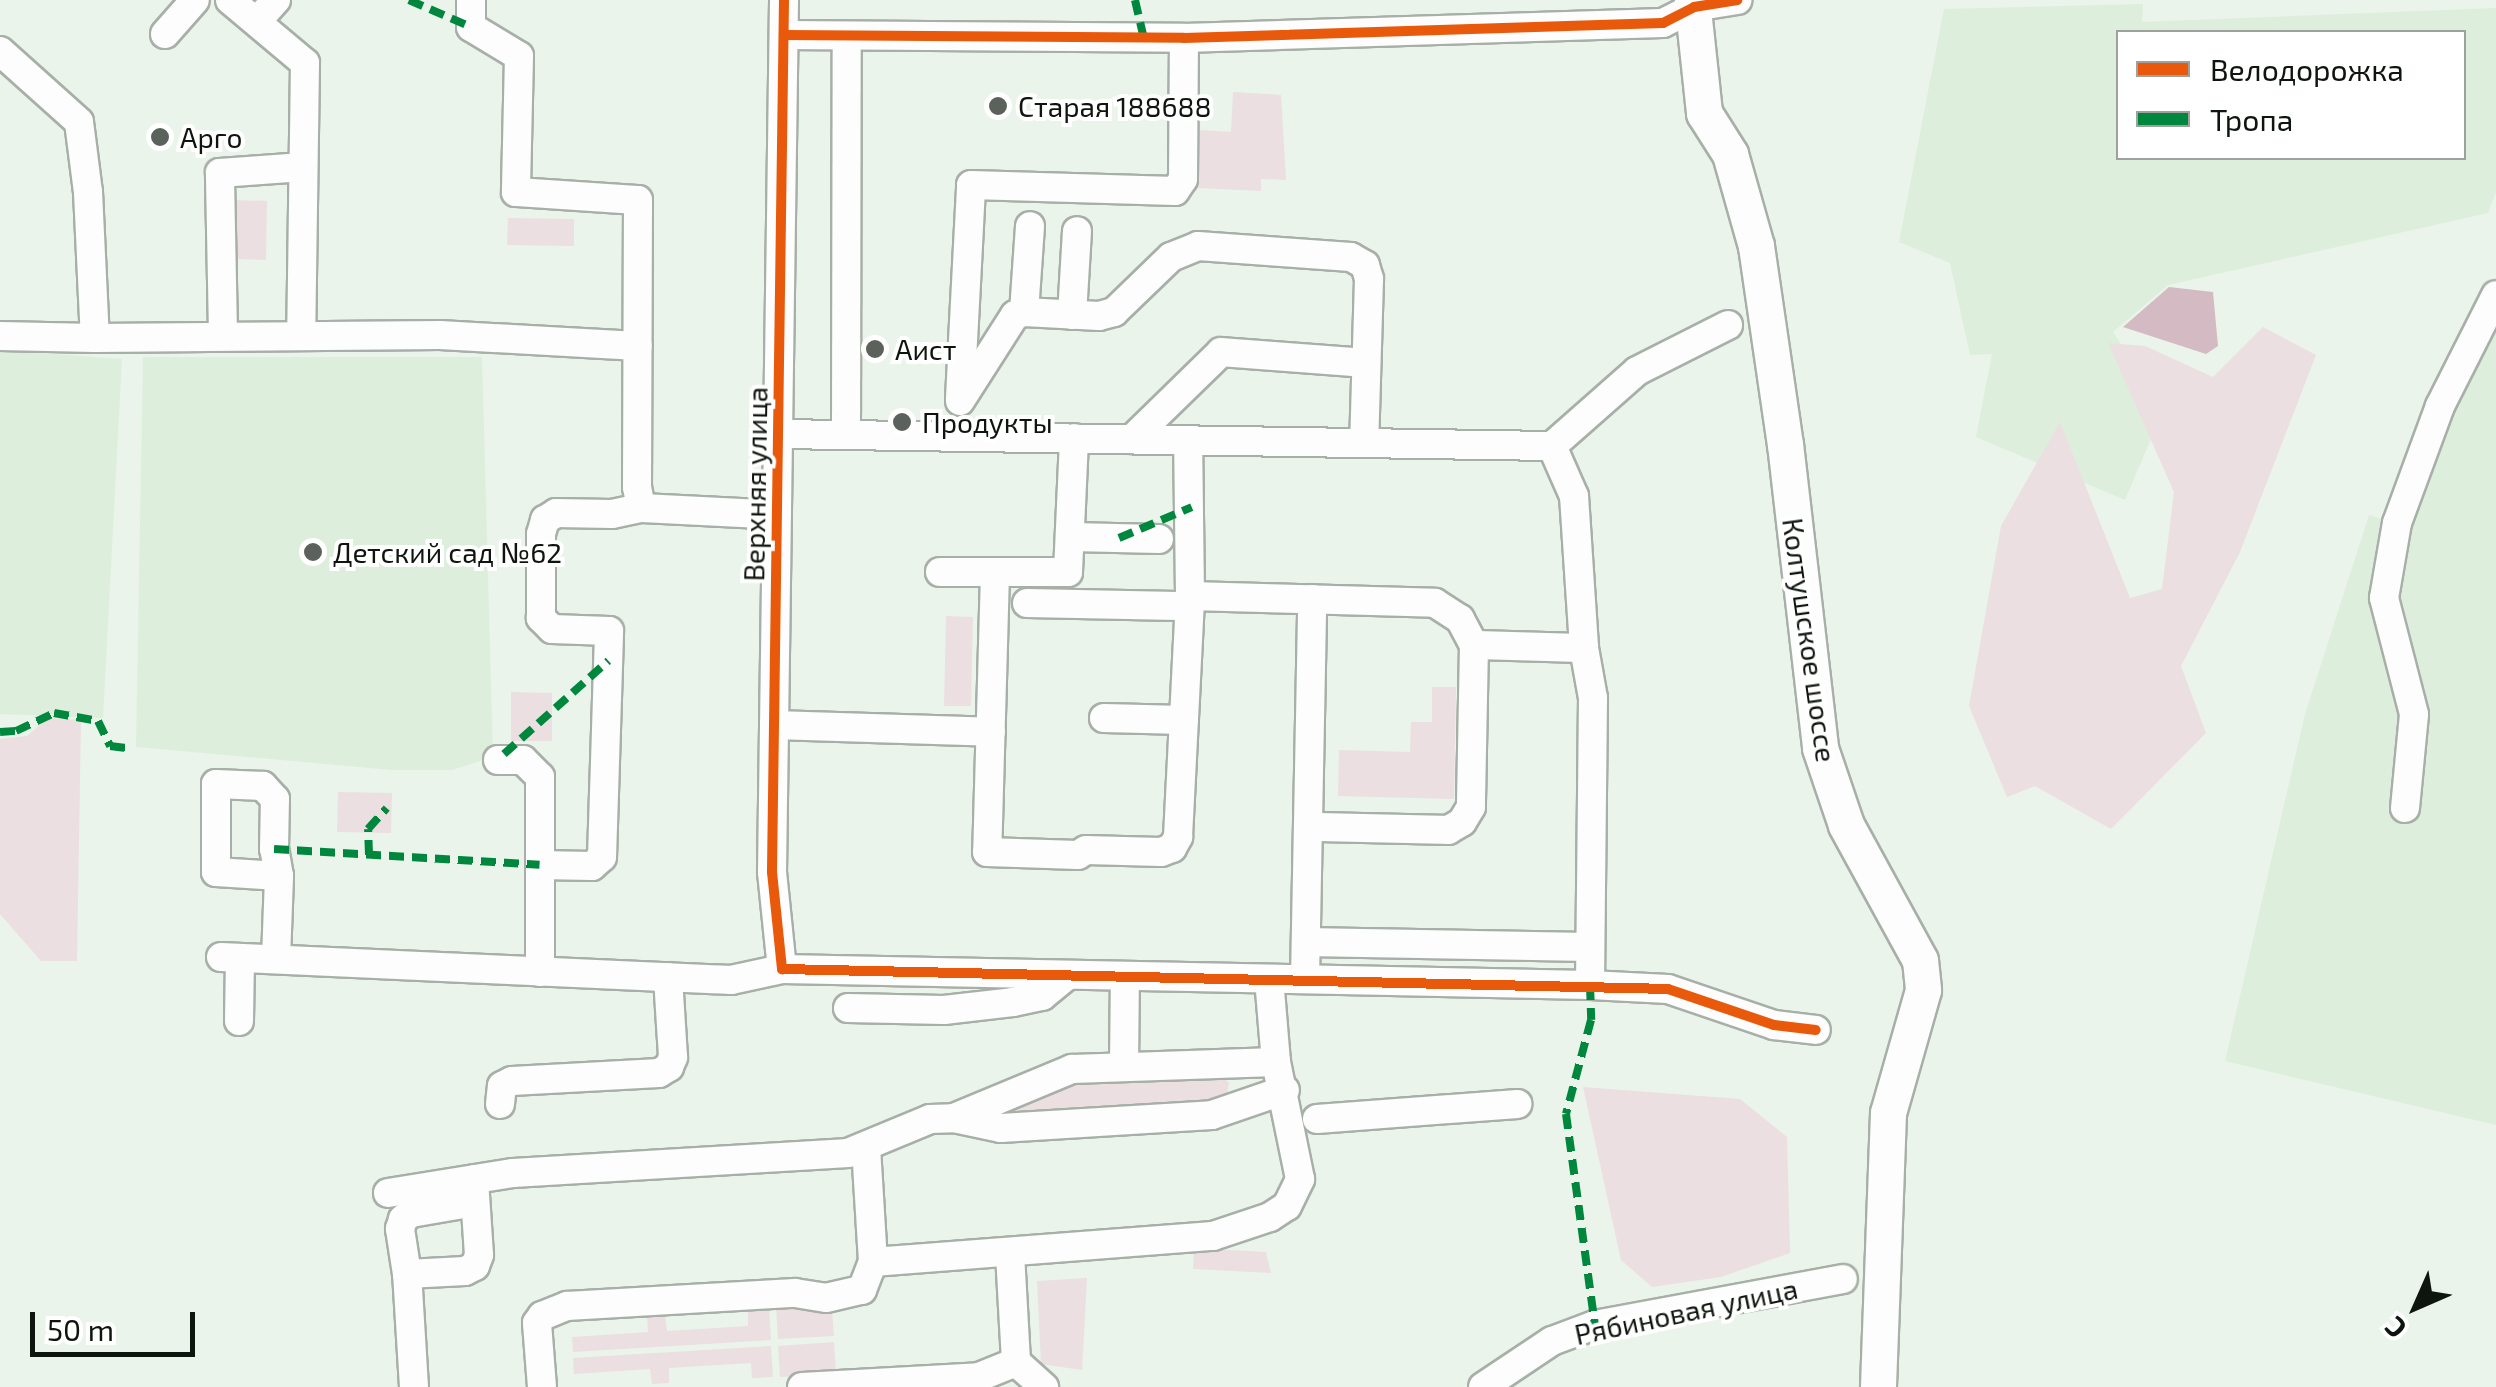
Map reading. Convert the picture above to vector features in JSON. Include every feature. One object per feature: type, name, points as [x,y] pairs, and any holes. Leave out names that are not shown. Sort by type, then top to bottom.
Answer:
[{"type":"main road","name":"Колтушское шоссе","points":[[1693,4],[1704,113],[1730,154],[1756,246],[1820,748],[1846,825],[1920,960],[1923,990],[1888,1113],[1878,1387]]},
{"type":"street","points":[[165,34],[195,0]]},
{"type":"street","points":[[230,0],[267,10],[305,63],[301,333]]},
{"type":"street","points":[[470,0],[471,28],[519,56],[516,192],[638,200],[641,508]]},
{"type":"street","name":"Верхняя улица","points":[[782,969],[772,872],[784,0]]},
{"type":"street","points":[[784,36],[1184,38],[1663,24],[1693,4],[1737,0]]},
{"type":"street","points":[[846,434],[847,36]]},
{"type":"street","points":[[958,437],[971,185],[1175,191],[1183,180],[1184,38]]},
{"type":"street","points":[[0,52],[79,122],[88,192],[95,338]]},
{"type":"street","points":[[223,334],[220,172],[304,168]]},
{"type":"street","points":[[1024,312],[1030,226]]},
{"type":"street","points":[[1072,314],[1077,231]]},
{"type":"street","points":[[960,401],[1014,315],[1114,312],[1171,257],[1198,246],[1350,257],[1365,264],[1369,279],[1364,443]]},
{"type":"street","points":[[2404,808],[2414,714],[2384,598],[2397,524],[2440,406],[2496,295]]},
{"type":"street","points":[[778,434],[1552,446],[1637,370],[1728,324]]},
{"type":"street","points":[[0,336],[440,334],[638,346]]},
{"type":"street","points":[[1132,439],[1221,352],[1366,364]]},
{"type":"street","points":[[1067,604],[1074,438]]},
{"type":"street","points":[[995,573],[987,852],[1161,852],[1172,848],[1178,837],[1190,601],[1188,440]]},
{"type":"street","points":[[1552,446],[1574,496],[1584,648],[1593,698],[1590,985]]},
{"type":"street","points":[[540,865],[592,866],[602,858],[609,631],[552,630],[541,618],[541,534],[545,520],[556,514],[612,514],[641,508],[777,514]]},
{"type":"street","points":[[1072,537],[1160,539]]},
{"type":"street","points":[[940,572],[1068,572]]},
{"type":"street","points":[[1305,979],[1312,599]]},
{"type":"street","points":[[1027,603],[1312,599],[1435,603],[1460,619],[1474,645],[1471,808],[1462,822],[1448,830],[1310,827]]},
{"type":"street","points":[[1474,645],[1584,648]]},
{"type":"street","points":[[1104,718],[1184,720]]},
{"type":"street","points":[[774,725],[990,732]]},
{"type":"street","points":[[498,760],[524,760],[540,776],[540,972]]},
{"type":"street","points":[[276,959],[279,876]]},
{"type":"street","points":[[1306,942],[1589,947]]},
{"type":"street","points":[[239,1021],[230,958],[732,980],[782,969],[1590,985],[1668,989],[1774,1025],[1816,1030]]},
{"type":"street","points":[[848,1008],[944,1010],[1013,1002],[1042,996],[1068,974]]},
{"type":"street","points":[[1124,1066],[1126,976]]},
{"type":"street","points":[[500,1104],[502,1086],[512,1081],[659,1073],[668,1068],[672,1058],[668,977]]},
{"type":"street","points":[[873,1262],[1010,1254],[1024,1247],[1214,1236],[1270,1217],[1287,1206],[1300,1179],[1285,1090],[1276,1062],[1269,979]]},
{"type":"street","points":[[954,1118],[1072,1069],[1124,1066],[1146,1070],[1276,1062]]},
{"type":"street","points":[[388,1194],[474,1190],[866,1149],[930,1119],[954,1118],[1001,1128],[1212,1115],[1285,1090]]},
{"type":"street","points":[[1317,1119],[1517,1104]]},
{"type":"street","points":[[542,1387],[537,1323],[567,1306],[783,1293],[847,1297],[870,1280],[873,1262],[866,1149]]},
{"type":"street","points":[[414,1387],[408,1274],[400,1229],[403,1219],[474,1190]]},
{"type":"street","points":[[408,1274],[465,1271],[475,1266],[478,1255],[474,1190]]},
{"type":"street","points":[[1010,1254],[1016,1362],[1044,1387]]},
{"type":"street","name":"Рябиновая улица","points":[[1483,1387],[1508,1366],[1552,1341],[1594,1325],[1842,1279]]},
{"type":"street","points":[[802,1387],[979,1376],[1016,1362]]},
{"type":"shaded area","points":[[2143,4],[2142,22],[2496,8],[2496,192],[2488,213],[2168,285],[2113,332],[2164,408],[2125,500],[1976,437],[1992,354],[1970,355],[1950,263],[1899,242],[1944,9]]},
{"type":"shaded area","points":[[1233,92],[1281,95],[1286,180],[1261,179],[1261,191],[1197,188],[1199,130],[1231,132]]},
{"type":"shaded area","points":[[233,200],[267,201],[266,260],[238,259]]},
{"type":"shaded area","points":[[508,218],[574,219],[574,246],[507,245]]},
{"type":"shaded area","points":[[2169,287],[2213,292],[2218,346],[2206,354],[2123,327]]},
{"type":"shaded area","points":[[2467,319],[2496,326],[2496,1125],[2225,1061],[2305,714],[2369,515],[2389,521]]},
{"type":"shaded area","points":[[2263,327],[2316,355],[2240,552],[2181,666],[2206,733],[2111,829],[2035,786],[2007,797],[1969,706],[2001,526],[2060,422],[2130,598],[2162,589],[2174,492],[2108,343],[2145,346],[2213,377]]},
{"type":"shaded area","points":[[0,350],[122,359],[103,718],[0,714]]},
{"type":"shaded area","name":"Детский сад №62","points":[[143,357],[482,357],[493,757],[452,770],[392,770],[136,747]]},
{"type":"shaded area","points":[[946,616],[973,617],[971,706],[944,706]]},
{"type":"shaded area","points":[[1432,687],[1456,687],[1454,799],[1338,796],[1339,750],[1410,752],[1411,722],[1432,722]]},
{"type":"shaded area","points":[[511,692],[552,693],[552,741],[511,741]]},
{"type":"shaded area","points":[[48,718],[81,720],[77,961],[41,961],[0,914],[0,739],[27,736]]},
{"type":"shaded area","points":[[338,792],[392,793],[391,833],[337,832]]},
{"type":"shaded area","points":[[1223,1077],[1229,1083],[1226,1099],[1209,1105],[1015,1114],[1014,1110],[1077,1082]]},
{"type":"shaded area","points":[[1583,1087],[1740,1099],[1787,1137],[1790,1253],[1721,1277],[1652,1287],[1621,1260]]},
{"type":"shaded area","points":[[1194,1248],[1266,1252],[1271,1273],[1193,1269]]},
{"type":"shaded area","points":[[1087,1278],[1082,1370],[1041,1364],[1037,1281]]},
{"type":"shaded area","points":[[769,1307],[771,1340],[573,1352],[572,1337],[648,1332],[647,1315],[665,1314],[667,1331],[748,1326],[748,1309]]},
{"type":"shaded area","points":[[776,1307],[832,1311],[834,1336],[778,1339]]},
{"type":"shaded area","points":[[834,1342],[836,1373],[780,1377],[778,1346]]},
{"type":"shaded area","points":[[771,1346],[773,1377],[752,1378],[751,1363],[669,1368],[669,1383],[652,1384],[650,1369],[574,1374],[573,1358]]},
{"type":"marked path","points":[[409,0],[471,27]]},
{"type":"marked path","points":[[1135,0],[1144,38]]},
{"type":"marked path","points":[[1119,538],[1192,507]]},
{"type":"marked path","points":[[504,754],[608,661]]},
{"type":"marked path","points":[[0,732],[16,731],[54,713],[98,721],[110,746],[126,748]]},
{"type":"marked path","points":[[369,855],[368,829],[387,808]]},
{"type":"marked path","points":[[274,849],[540,865]]},
{"type":"marked path","points":[[1590,985],[1591,1020],[1566,1114],[1595,1325]]},
{"type":"cycle path","points":[[784,0],[772,872],[782,969],[1668,989],[1774,1025],[1816,1030]]},
{"type":"cycle path","points":[[784,35],[1184,38],[1663,23],[1694,7],[1737,0]]},
{"type":"place","name":"Старая 188688","points":[[998,106]]},
{"type":"place","name":"Арго","points":[[160,137]]},
{"type":"place","name":"Аист","points":[[875,349]]},
{"type":"place","name":"Продукты","points":[[902,422]]},
{"type":"place","name":"Детский сад №62","points":[[313,552]]}]
